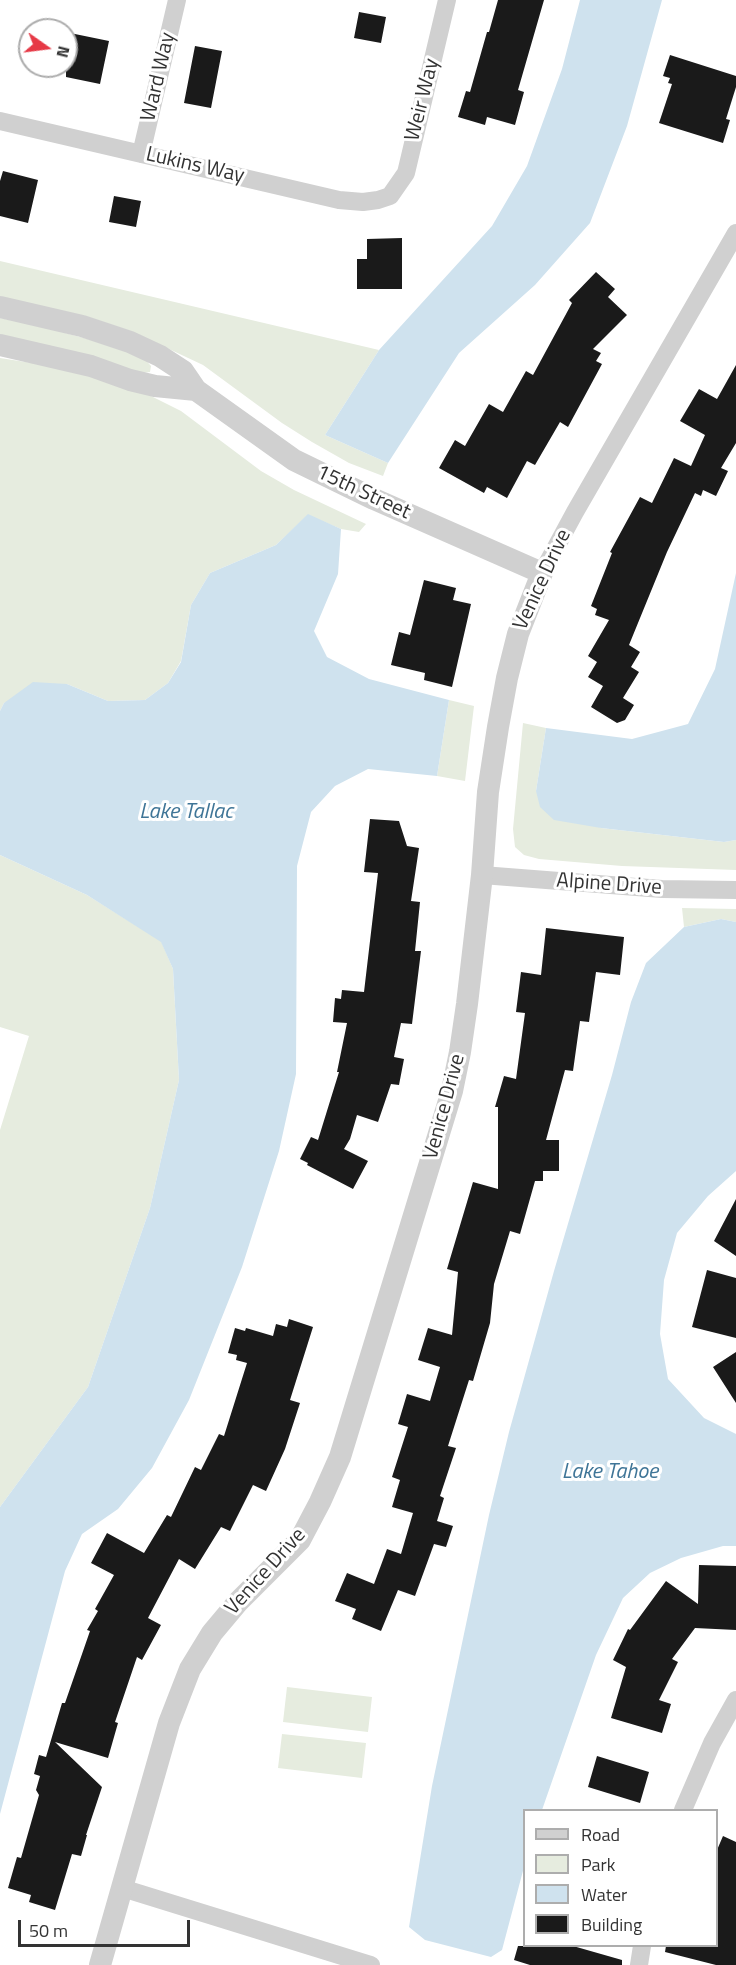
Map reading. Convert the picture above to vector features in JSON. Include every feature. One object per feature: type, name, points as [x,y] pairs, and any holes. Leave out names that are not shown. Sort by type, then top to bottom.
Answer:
[{"type":"street","name":"Ward Way","points":[[141,153],[177,0]]},
{"type":"street","name":"Weir Way","points":[[390,196],[406,173],[447,0]]},
{"type":"street","name":"Lukins Way","points":[[0,121],[339,200],[363,202],[390,196]]},
{"type":"street","name":"Venice Drive","points":[[100,1965],[169,1724],[190,1669],[212,1633],[238,1602],[300,1540],[340,1457],[452,1091],[462,1042],[482,875],[488,792],[507,678],[518,634],[542,573],[575,512],[736,233]]},
{"type":"street","name":"15th Street","points":[[0,307],[82,327],[130,342],[160,356],[183,370],[196,390],[294,460],[374,499],[542,573]]},
{"type":"street","name":"15th Street","points":[[0,345],[91,366],[155,386],[196,390]]},
{"type":"street","name":"Alpine Drive","points":[[482,875],[662,889],[736,890]]},
{"type":"street","points":[[683,1809],[712,1743],[736,1700]]},
{"type":"street","points":[[122,1888],[371,1965]]},
{"type":"street","points":[[639,1965],[642,1947]]},
{"type":"green space","points":[[0,261],[379,350],[325,435],[388,463],[383,476],[349,463],[312,442],[203,365],[169,349],[123,330],[0,296]]},
{"type":"green space","points":[[0,318],[99,342],[144,358],[151,366],[150,372],[142,373],[0,336]]},
{"type":"green space","points":[[0,358],[58,367],[143,392],[181,411],[261,471],[294,490],[366,524],[359,532],[341,529],[308,515],[276,545],[210,573],[191,605],[181,661],[168,683],[145,700],[108,701],[67,684],[4,703],[0,711]]},
{"type":"green space","points":[[449,700],[474,706],[465,781],[437,776]]},
{"type":"green space","points":[[523,723],[546,728],[536,791],[601,828],[724,842],[736,840],[736,870],[622,866],[539,859],[524,855],[515,847],[513,829]]},
{"type":"green space","points":[[0,855],[87,895],[161,941],[173,969],[179,1080],[150,1208],[88,1387],[0,1507],[0,1130],[29,1036],[0,1027]]},
{"type":"green space","points":[[682,908],[736,909],[736,922],[721,919],[684,927]]},
{"type":"green space","points":[[287,1687],[372,1697],[368,1732],[283,1722]]},
{"type":"green space","points":[[282,1734],[366,1743],[362,1778],[278,1768]]},
{"type":"water","points":[[580,0],[662,0],[627,126],[590,223],[535,285],[459,353],[388,463],[325,435],[379,350],[492,226],[527,166],[562,69]]},
{"type":"water","name":"Lake Tallac","points":[[308,514],[341,529],[338,574],[314,631],[327,657],[369,679],[449,700],[437,776],[368,769],[335,786],[311,812],[297,866],[296,1074],[279,1151],[242,1267],[189,1400],[152,1468],[118,1509],[82,1534],[65,1571],[0,1814],[0,1507],[88,1387],[150,1208],[179,1080],[173,969],[161,942],[87,895],[0,855],[0,711],[4,703],[33,682],[67,684],[108,701],[145,700],[168,683],[181,662],[191,605],[210,573],[276,545]]},
{"type":"water","points":[[736,573],[736,840],[724,842],[601,828],[554,820],[540,807],[536,791],[546,728],[632,739],[688,724],[715,669]]},
{"type":"water","name":"Lake Tahoe","points":[[721,919],[736,922],[736,1171],[708,1196],[677,1233],[664,1280],[660,1334],[668,1379],[704,1418],[736,1434],[736,1546],[723,1546],[681,1558],[650,1573],[623,1598],[596,1655],[542,1809],[523,1809],[523,1871],[502,1950],[491,1957],[425,1940],[409,1927],[432,1786],[489,1515],[509,1432],[631,1002],[646,963],[684,927]]},
{"type":"building","points":[[498,0],[544,0],[518,90],[524,92],[515,125],[487,117],[485,125],[458,117],[466,91],[470,92]]},
{"type":"building","points":[[359,12],[386,17],[381,43],[354,38]]},
{"type":"building","points":[[78,35],[109,41],[100,84],[71,78],[78,78]]},
{"type":"building","points":[[195,46],[222,51],[211,108],[184,103]]},
{"type":"building","points":[[670,55],[736,76],[736,87],[726,119],[730,120],[723,143],[659,123],[672,84],[668,83],[670,78],[663,76]]},
{"type":"building","points":[[3,171],[38,180],[28,223],[0,216],[0,181]]},
{"type":"building","points":[[114,196],[141,201],[136,227],[109,222]]},
{"type":"building","points":[[402,238],[402,289],[357,289],[357,259],[367,259],[367,239]]},
{"type":"building","points":[[596,272],[615,289],[608,297],[627,315],[593,349],[601,353],[596,361],[602,364],[568,427],[560,422],[535,465],[527,461],[507,498],[487,487],[484,493],[439,468],[455,440],[465,446],[489,404],[503,412],[526,371],[533,375],[572,303],[569,300]]},
{"type":"building","points":[[736,365],[736,443],[721,468],[728,471],[716,496],[703,490],[701,496],[695,493],[667,552],[629,645],[640,652],[631,667],[639,672],[623,698],[634,705],[625,720],[617,723],[591,707],[603,686],[588,677],[597,662],[588,656],[609,620],[595,615],[597,609],[591,606],[612,553],[610,552],[640,497],[652,503],[674,458],[691,466],[705,435],[680,421],[699,389],[717,399]]},
{"type":"building","points":[[424,580],[456,588],[453,600],[471,604],[452,687],[424,680],[425,673],[391,665],[399,632],[410,635]]},
{"type":"building","points":[[370,819],[399,821],[407,846],[419,848],[411,901],[420,902],[415,951],[421,951],[412,1024],[401,1023],[394,1057],[404,1059],[399,1085],[391,1084],[378,1122],[357,1115],[350,1139],[344,1149],[368,1161],[353,1189],[300,1159],[311,1137],[318,1140],[339,1072],[337,1072],[347,1023],[333,1022],[335,998],[341,999],[342,990],[364,992],[378,873],[364,872]]},
{"type":"building","points":[[546,928],[624,937],[620,975],[596,972],[589,1022],[580,1021],[573,1071],[565,1070],[546,1140],[559,1140],[559,1171],[543,1171],[543,1181],[535,1181],[520,1234],[510,1231],[494,1284],[490,1323],[473,1381],[469,1380],[448,1446],[456,1448],[440,1496],[444,1498],[437,1521],[453,1526],[446,1547],[434,1544],[415,1596],[398,1590],[381,1631],[352,1619],[356,1609],[335,1601],[347,1573],[374,1584],[387,1549],[401,1554],[413,1513],[392,1507],[400,1480],[392,1477],[408,1427],[398,1424],[407,1394],[430,1401],[440,1367],[418,1360],[428,1328],[452,1335],[458,1272],[447,1269],[473,1182],[498,1189],[498,1107],[495,1107],[504,1076],[516,1079],[525,1013],[516,1012],[521,972],[541,975]]},
{"type":"building","points":[[736,1199],[736,1256],[714,1241]]},
{"type":"building","points":[[707,1270],[736,1278],[736,1338],[692,1327]]},
{"type":"building","points":[[289,1319],[313,1327],[290,1400],[300,1403],[285,1449],[266,1491],[253,1485],[230,1531],[221,1527],[195,1569],[179,1559],[148,1618],[161,1625],[142,1660],[137,1657],[115,1722],[118,1723],[108,1758],[55,1742],[102,1787],[81,1856],[72,1854],[55,1910],[29,1902],[31,1895],[8,1888],[17,1857],[21,1858],[39,1795],[36,1790],[40,1776],[34,1774],[39,1755],[46,1757],[62,1703],[65,1703],[90,1631],[87,1630],[98,1611],[95,1609],[114,1575],[91,1563],[107,1533],[144,1553],[167,1515],[171,1517],[195,1467],[201,1470],[219,1434],[224,1436],[247,1363],[236,1360],[237,1355],[228,1353],[235,1328],[245,1331],[246,1328],[273,1336],[276,1324],[287,1327]]},
{"type":"building","points":[[736,1352],[736,1403],[713,1367]]},
{"type":"building","points":[[699,1565],[736,1566],[736,1630],[695,1628],[672,1659],[678,1662],[659,1700],[671,1704],[662,1733],[611,1718],[626,1667],[613,1660],[628,1629],[630,1630],[666,1581],[698,1604]]},
{"type":"building","points":[[597,1756],[649,1772],[640,1803],[588,1787]]},
{"type":"building","points":[[723,1836],[736,1842],[736,1965],[716,1965],[665,1952],[666,1947],[718,1947],[718,1848]]},
{"type":"building","points":[[518,1946],[576,1947],[622,1960],[622,1965],[530,1965],[514,1960]]}]
